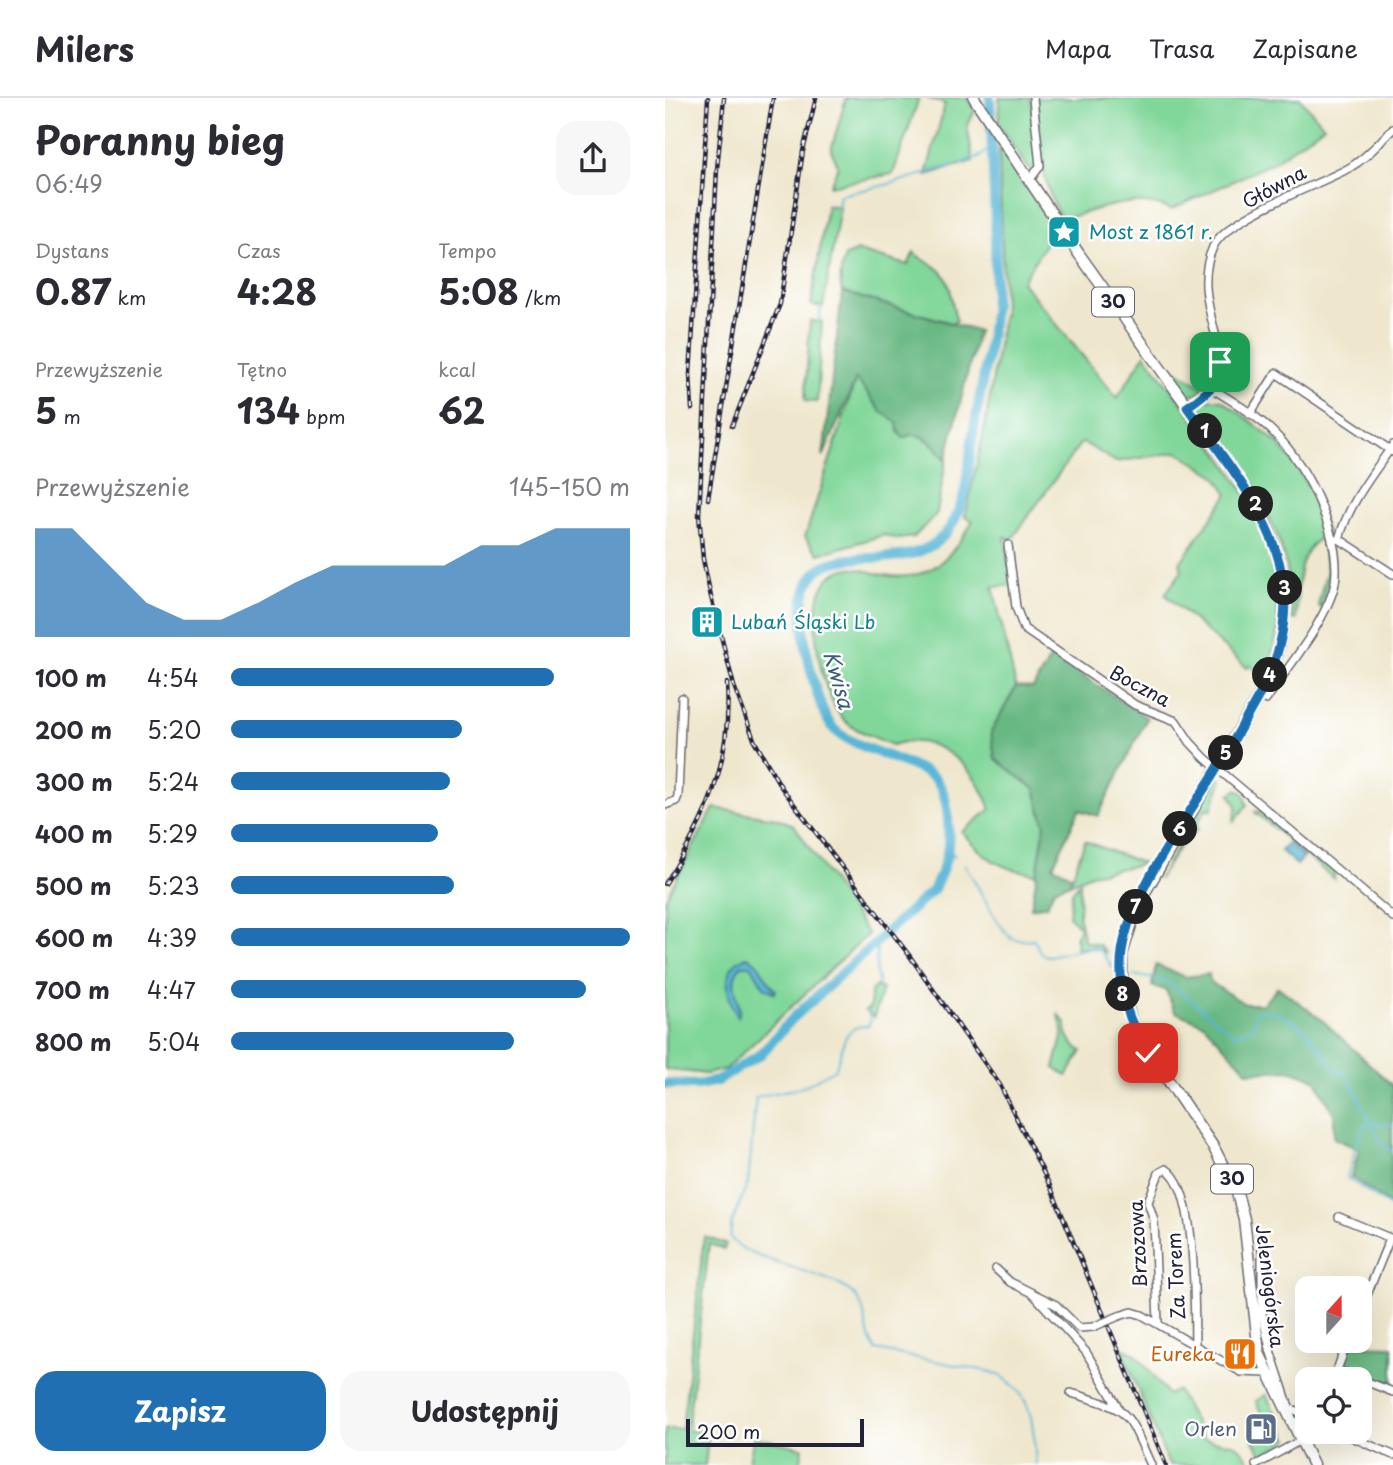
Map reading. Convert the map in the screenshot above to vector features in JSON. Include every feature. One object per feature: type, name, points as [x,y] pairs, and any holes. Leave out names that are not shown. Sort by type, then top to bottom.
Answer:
[{"type":"main road","name":"30","points":[[974,98],[1027,178]]},
{"type":"main road","name":"Jeleniogórska","points":[[1027,178],[1260,510],[1279,554],[1284,579],[1284,620],[1276,657],[1264,687],[1137,906],[1122,954],[1122,989],[1134,1030],[1215,1148],[1237,1193],[1244,1219],[1259,1353],[1266,1373],[1295,1427]]},
{"type":"main road","name":"30","points":[[1303,1444],[1313,1465]]},
{"type":"street","points":[[1027,178],[1040,166],[1033,98]]},
{"type":"street","name":"Główna","points":[[1212,388],[1219,375],[1220,363],[1205,296],[1205,279],[1213,247],[1219,236],[1291,193],[1352,166],[1393,129]]},
{"type":"street","points":[[1250,414],[1276,373],[1392,449],[1351,508],[1336,540],[1336,574],[1332,594],[1266,700]]},
{"type":"street","points":[[1187,407],[1212,388],[1275,434],[1297,461],[1336,540],[1393,574]]},
{"type":"street","name":"Boczna","points":[[1008,545],[1016,607],[1024,629],[1135,705],[1176,721],[1190,742],[1217,768],[1393,917]]},
{"type":"street","points":[[665,805],[675,801],[680,774],[682,698]]},
{"type":"street","name":"Brzozowa","points":[[1158,1323],[1154,1220],[1148,1202],[1159,1173],[1166,1169]]},
{"type":"street","name":"Za Torem","points":[[1166,1169],[1174,1178],[1192,1230],[1195,1345]]},
{"type":"street","points":[[1339,1217],[1390,1238],[1372,1282]]},
{"type":"street","points":[[1262,1248],[1260,1295],[1264,1324],[1286,1407],[1295,1410]]},
{"type":"street","points":[[996,1269],[1010,1282],[1056,1305],[1079,1328],[1093,1327],[1119,1315],[1135,1313],[1158,1323],[1241,1372],[1266,1373]]},
{"type":"street","points":[[1034,1295],[1086,1352],[1118,1407],[1129,1418],[1151,1465]]},
{"type":"street","points":[[1372,1384],[1393,1392]]},
{"type":"street","points":[[1071,1393],[1118,1407]]},
{"type":"street","points":[[1256,1465],[1295,1443]]},
{"type":"street","points":[[1368,1444],[1393,1455]]},
{"type":"green space","points":[[846,98],[919,98],[893,174],[830,186],[838,166],[831,150]]},
{"type":"green space","points":[[927,98],[967,98],[975,111],[967,125],[973,161],[926,175],[945,104]]},
{"type":"green space","points":[[999,98],[1031,98],[1038,162],[1033,171],[1027,167],[999,124]]},
{"type":"green space","points":[[1036,98],[1300,98],[1324,126],[1272,163],[1171,210],[1143,203],[1117,204],[1062,219],[1054,206],[1045,176]]},
{"type":"green space","points":[[999,148],[1055,228],[1022,282],[1117,398],[1145,354],[1249,499],[1272,547],[1277,563],[1280,597],[1278,630],[1263,678],[1250,665],[1247,668],[1165,594],[1182,571],[1180,563],[1228,494],[1216,476],[1177,452],[1116,462],[1084,443],[1080,444],[1012,539],[1005,537],[1011,585],[993,587],[1016,687],[991,732],[995,758],[1035,789],[1045,826],[1037,874],[995,862],[962,832],[991,809],[976,780],[953,756],[925,743],[892,745],[861,732],[845,721],[828,690],[817,646],[818,602],[824,585],[834,574],[849,569],[893,576],[922,573],[945,559],[973,521],[965,517],[985,426],[1004,309]]},
{"type":"green space","points":[[827,205],[840,207],[823,307],[811,305]]},
{"type":"green space","points":[[858,251],[908,265],[914,252],[939,269],[946,277],[957,321],[952,323],[842,292],[841,274],[845,256]]},
{"type":"green space","points":[[842,292],[978,331],[946,460],[928,440],[916,435],[903,438],[897,423],[881,411],[856,379],[823,457]]},
{"type":"green space","points":[[810,321],[822,322],[817,402],[805,401]]},
{"type":"green space","points":[[1168,365],[1204,388],[1196,395],[1187,394]]},
{"type":"green space","points":[[856,379],[881,411],[897,423],[904,437],[923,437],[946,460],[937,513],[914,537],[897,539],[884,535],[819,554],[805,537]]},
{"type":"green space","points":[[1209,399],[1222,400],[1273,439],[1295,465],[1314,497],[1327,532],[1331,566],[1329,582],[1321,608],[1318,605],[1327,570],[1321,538],[1306,553],[1302,563],[1296,620],[1292,619],[1290,586],[1284,557],[1264,507],[1199,412],[1202,403]]},
{"type":"green space","points":[[1052,655],[1147,718],[1098,816],[1079,810],[1053,866],[1071,875],[1070,883],[1054,889],[1047,905],[1031,908],[1045,826],[1035,789],[995,759],[991,732],[1016,687],[1033,688]]},
{"type":"green space","points":[[1217,779],[1222,779],[1211,811],[1206,808],[1197,824],[1198,829],[1178,849],[1158,880]]},
{"type":"green space","points":[[1238,789],[1245,795],[1247,805],[1233,823],[1237,806],[1230,794]]},
{"type":"green space","points":[[714,808],[776,818],[794,825],[868,934],[726,1069],[706,1074],[665,1069],[665,899]]},
{"type":"green space","points":[[1263,811],[1334,870],[1334,879],[1255,812]]},
{"type":"green space","points":[[1085,841],[1144,864],[1091,874],[1070,883]]},
{"type":"green space","points":[[1080,882],[1079,917],[1084,941],[1099,945],[1106,953],[1092,947],[1076,948],[1075,938],[1080,927],[1069,916],[1072,892]]},
{"type":"green space","points":[[1156,965],[1185,977],[1209,974],[1210,982],[1245,1004],[1263,1004],[1278,987],[1321,1019],[1393,1086],[1391,1205],[1351,1177],[1359,1149],[1334,1138],[1334,1114],[1315,1079],[1289,1070],[1248,1072],[1204,1024],[1175,1012],[1166,990],[1152,986]]},
{"type":"green space","points":[[876,986],[882,989],[874,1017],[865,1011],[870,1008],[871,991]]},
{"type":"green space","points":[[1059,1015],[1066,1023],[1070,1039],[1082,1051],[1067,1076],[1054,1068],[1063,1034]]},
{"type":"green space","points":[[704,1237],[726,1244],[724,1249],[709,1244],[688,1424],[689,1431],[709,1431],[705,1465],[665,1465],[665,1429],[682,1429]]},
{"type":"green space","points":[[1372,1346],[1393,1346],[1393,1384],[1372,1377],[1372,1367],[1341,1367],[1346,1353],[1372,1353]]},
{"type":"green space","points":[[1121,1348],[1136,1354],[1168,1395],[1177,1390],[1204,1439],[1237,1446],[1251,1465],[1169,1465]]},
{"type":"green space","points":[[1266,1395],[1289,1439],[1265,1454],[1260,1452],[1253,1440],[1267,1429],[1256,1401]]},
{"type":"green space","points":[[754,1437],[803,1448],[800,1465],[748,1465]]},
{"type":"water","points":[[1288,843],[1304,857],[1297,865],[1281,851]]},
{"type":"water","points":[[747,957],[756,962],[776,990],[775,993],[764,987],[751,965],[742,965],[734,985],[739,1005],[738,1017],[728,992],[729,974],[738,961]]},
{"type":"waterway","name":"Kwisa","points":[[665,1084],[697,1085],[717,1081],[761,1054],[792,1019],[934,889],[945,863],[948,819],[941,788],[927,773],[846,738],[829,723],[818,697],[803,625],[806,591],[817,571],[835,562],[908,555],[932,545],[951,526],[961,505],[993,316],[995,224],[990,98]]},
{"type":"waterway","points":[[959,164],[981,156],[991,147]]},
{"type":"waterway","points":[[838,207],[840,195],[954,165]]},
{"type":"waterway","points":[[819,322],[821,307]]},
{"type":"waterway","name":"Kwisa","points":[[949,850],[955,856]]},
{"type":"waterway","points":[[964,864],[1001,926],[1012,938],[1034,939],[1041,954],[1048,956],[1090,948],[1100,950],[1113,968]]},
{"type":"waterway","points":[[877,943],[876,971],[879,985]]},
{"type":"waterway","points":[[1133,975],[1167,981],[1235,1035],[1253,1026],[1257,1011],[1281,1015],[1301,1027],[1334,1067],[1349,1079],[1369,1118],[1357,1142],[1347,1178],[1393,1209]]},
{"type":"waterway","points":[[868,1014],[871,1019],[868,1026],[859,1026],[848,1033],[835,1069],[803,1087],[756,1097],[748,1183],[732,1222],[730,1237],[751,1253],[838,1284],[851,1292],[861,1305],[869,1336],[876,1350],[992,1372],[1006,1380],[1017,1389],[1029,1411],[1036,1465]]},
{"type":"waterway","points":[[1369,1120],[1384,1146],[1393,1152]]},
{"type":"waterway","points":[[1373,1123],[1393,1125]]},
{"type":"railway","points":[[692,409],[690,374],[708,98]]},
{"type":"railway","points":[[724,98],[717,169],[699,515],[703,559],[734,686],[755,742],[781,787],[909,955],[1000,1085],[1051,1188],[1166,1465]]},
{"type":"railway","points":[[708,499],[773,98]]},
{"type":"railway","points":[[732,426],[780,304],[803,151],[816,98]]},
{"type":"railway","points":[[665,884],[693,836],[714,789],[725,739],[727,683]]},
{"type":"place","name":"Most z 1861 r.","points":[[1064,232]]},
{"type":"place","name":"Lubań Śląski Lb","points":[[707,622]]},
{"type":"place","name":"Eureka","points":[[1240,1354]]},
{"type":"place","name":"Orlen","points":[[1261,1429]]},
{"type":"route","points":[[1148,1053],[1134,1030],[1122,989],[1122,954],[1130,922],[1156,870],[1264,687],[1282,638],[1284,620],[1284,579],[1279,554],[1268,525],[1248,492],[1187,407],[1212,388],[1219,375],[1220,362]]}]
